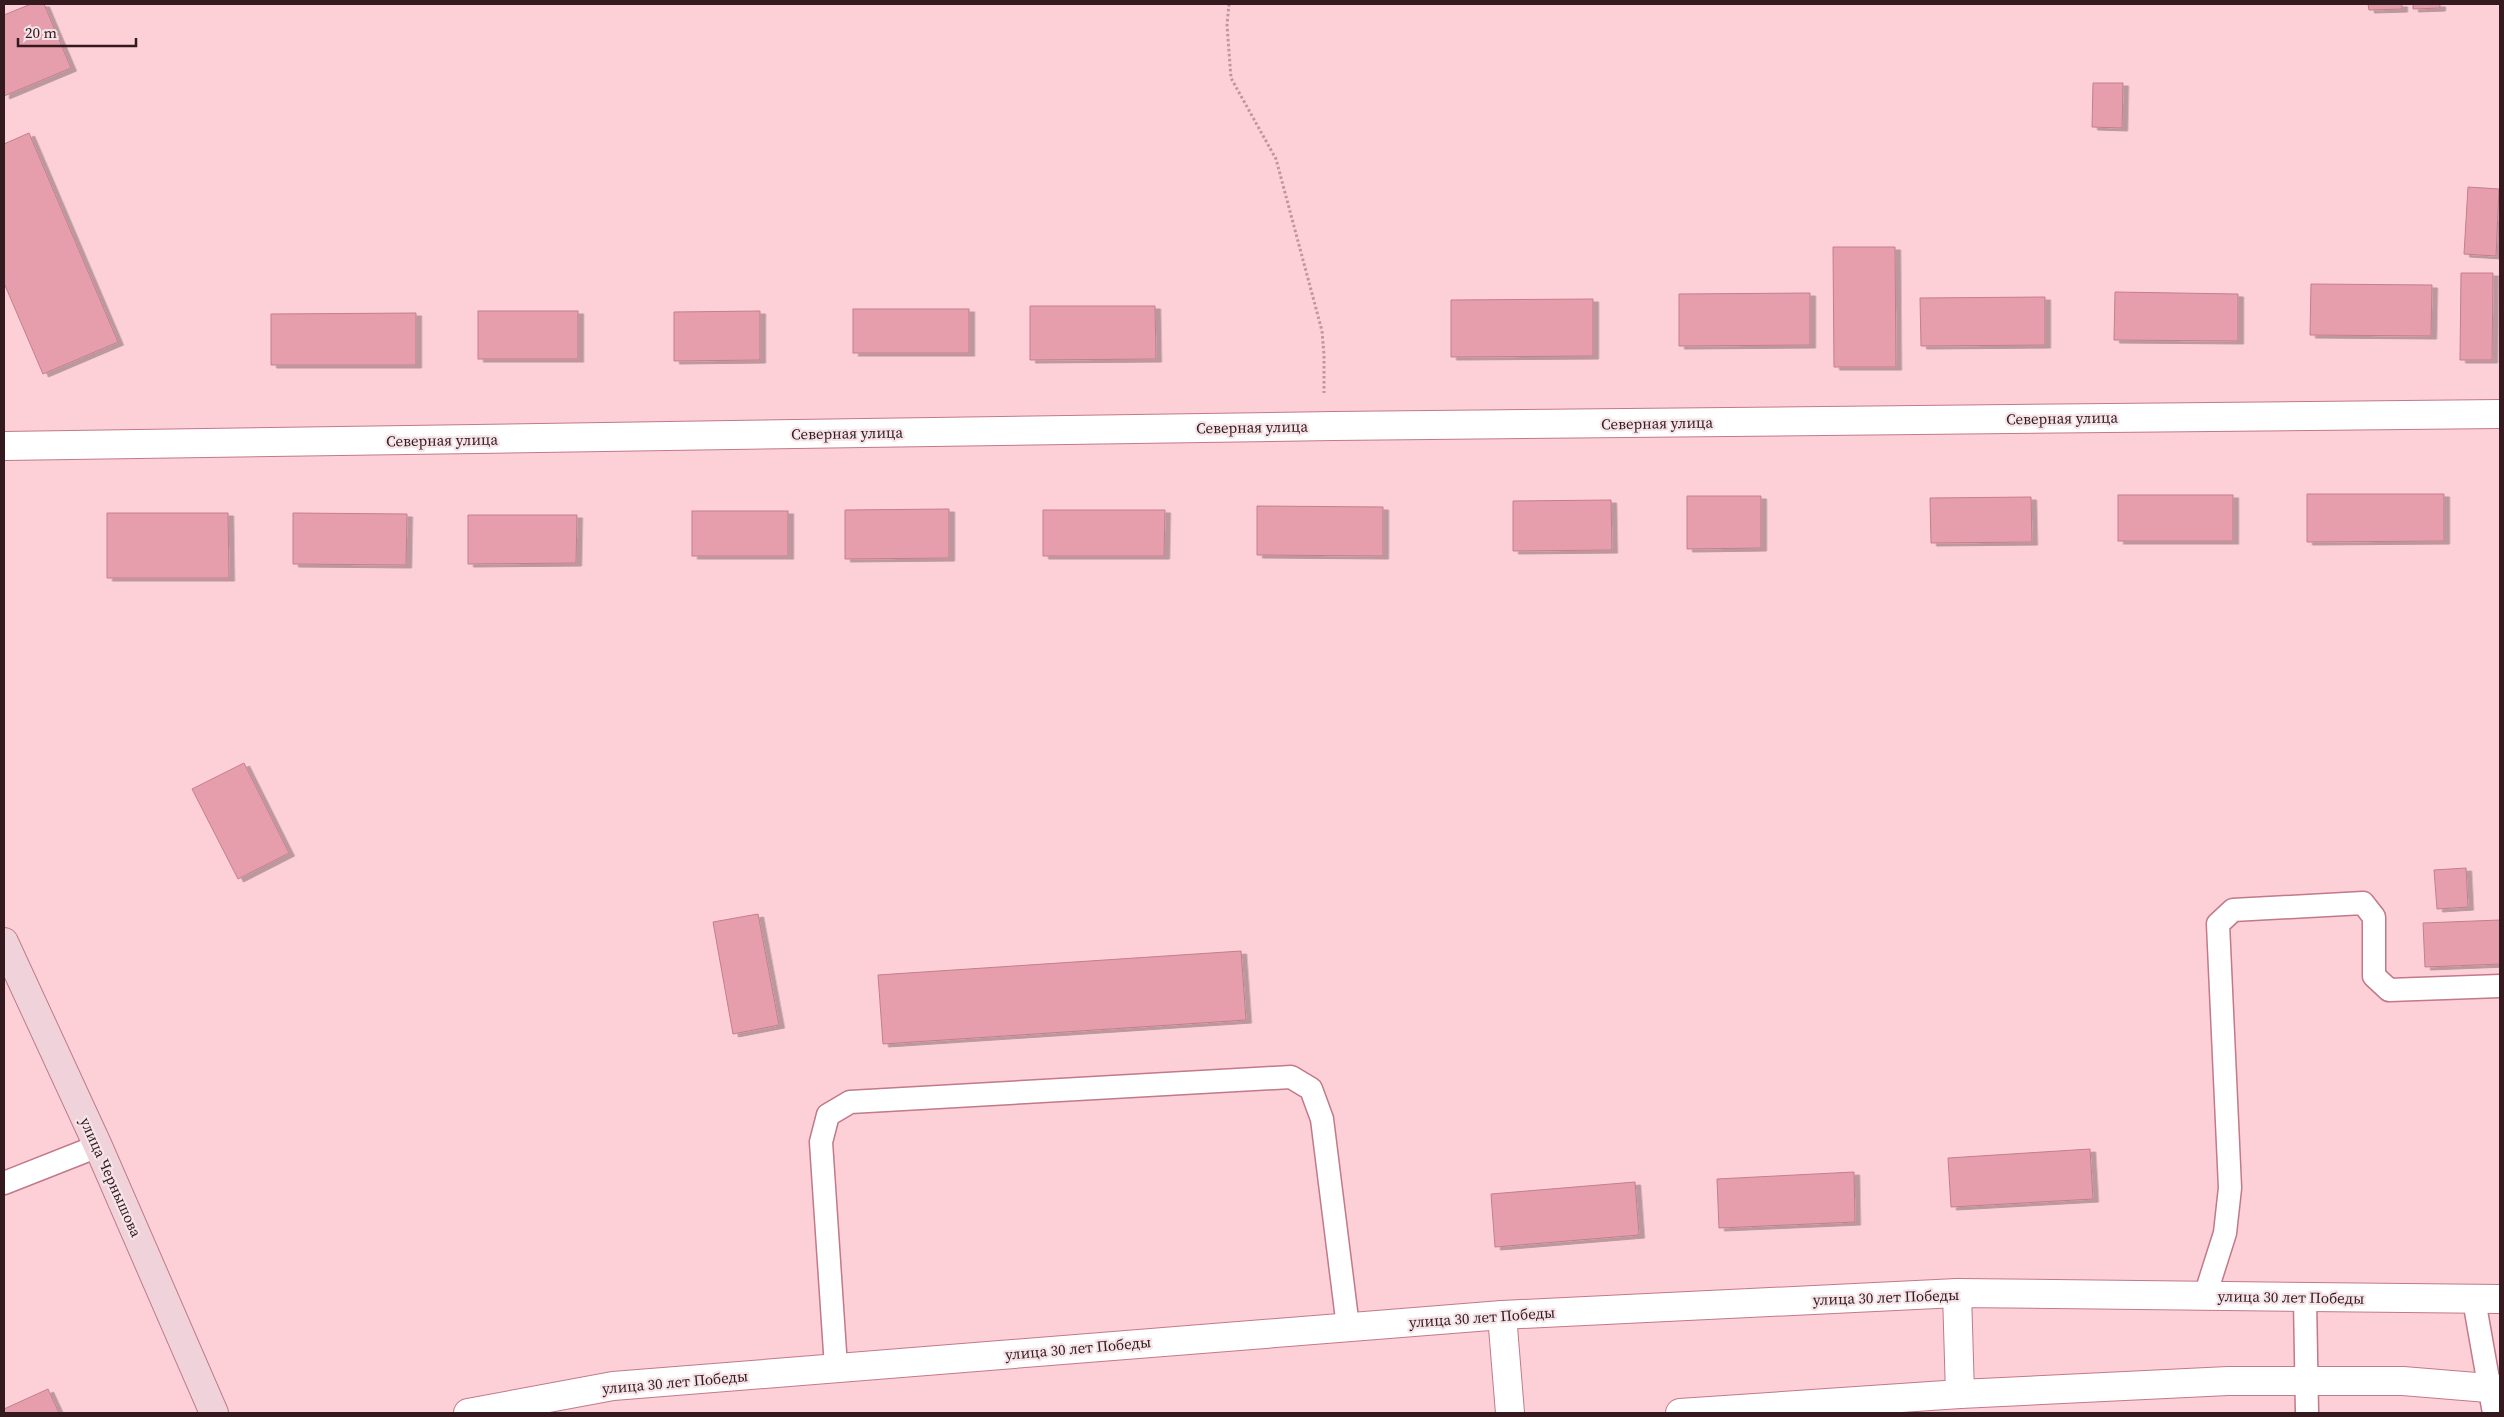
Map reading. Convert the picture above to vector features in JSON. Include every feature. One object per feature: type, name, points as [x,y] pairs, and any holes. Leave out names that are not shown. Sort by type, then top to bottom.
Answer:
[{"type":"main road","name":"улица Чернышова","points":[[4,942],[98,1146],[214,1413]]},
{"type":"street","name":"Северная улица","points":[[4,446],[1324,426],[2500,414]]},
{"type":"street","name":"улица 30 лет Победы","points":[[468,1413],[613,1386],[1502,1314],[1957,1293],[2487,1300]]},
{"type":"street","points":[[1957,1293],[1960,1394]]},
{"type":"street","points":[[1502,1314],[1510,1413]]},
{"type":"street","points":[[1680,1413],[1772,1410],[1960,1394],[2306,1379],[2403,1381],[2495,1397]]},
{"type":"street","points":[[596,1413],[613,1386]]},
{"type":"lane","points":[[2215,1296],[2230,1188],[2218,924],[2233,910],[2363,903],[2374,917],[2374,976],[2389,990],[2500,986]]},
{"type":"lane","points":[[836,1368],[821,1142],[828,1115],[850,1102],[1291,1077],[1311,1089],[1322,1119],[1348,1327]]},
{"type":"lane","points":[[4,1183],[98,1146]]},
{"type":"lane","points":[[2305,1299],[2307,1413]]},
{"type":"lane","points":[[2487,1300],[2495,1397]]},
{"type":"path","points":[[1229,4],[1227,25],[1231,78],[1276,159],[1322,331],[1324,426]]},
{"type":"building","points":[[31,4],[44,4],[71,68],[4,96],[4,15]]},
{"type":"building","points":[[2368,4],[2402,4],[2402,9],[2369,10]]},
{"type":"building","points":[[2413,4],[2440,4],[2440,8],[2413,9]]},
{"type":"building","points":[[2093,83],[2123,83],[2122,128],[2092,127]]},
{"type":"building","points":[[29,133],[118,342],[43,374],[4,283],[4,144]]},
{"type":"building","points":[[2468,187],[2499,189],[2496,256],[2464,254]]},
{"type":"building","points":[[1833,247],[1895,247],[1896,367],[1834,367]]},
{"type":"building","points":[[2461,273],[2493,273],[2492,360],[2460,360]]},
{"type":"building","points":[[2311,284],[2432,285],[2431,336],[2310,335]]},
{"type":"building","points":[[2115,292],[2238,294],[2238,341],[2114,340]]},
{"type":"building","points":[[1810,293],[1810,345],[1679,346],[1679,294]]},
{"type":"building","points":[[2045,297],[2045,345],[1921,346],[1920,298]]},
{"type":"building","points":[[1593,299],[1593,356],[1451,357],[1451,300]]},
{"type":"building","points":[[1030,306],[1155,306],[1156,359],[1030,360]]},
{"type":"building","points":[[853,309],[969,309],[969,353],[853,353]]},
{"type":"building","points":[[478,311],[578,311],[578,359],[478,359]]},
{"type":"building","points":[[760,311],[760,360],[674,361],[674,312]]},
{"type":"building","points":[[416,313],[416,365],[271,365],[271,314]]},
{"type":"building","points":[[2307,494],[2444,494],[2444,541],[2307,542]]},
{"type":"building","points":[[2118,495],[2233,495],[2233,541],[2118,541]]},
{"type":"building","points":[[1687,496],[1761,496],[1761,548],[1687,549]]},
{"type":"building","points":[[2031,497],[2032,542],[1931,543],[1930,498]]},
{"type":"building","points":[[1611,500],[1612,550],[1513,551],[1513,501]]},
{"type":"building","points":[[1257,506],[1383,507],[1383,556],[1257,555]]},
{"type":"building","points":[[949,509],[949,558],[845,559],[845,510]]},
{"type":"building","points":[[1043,510],[1165,510],[1164,556],[1043,556]]},
{"type":"building","points":[[692,511],[788,511],[788,556],[692,556]]},
{"type":"building","points":[[107,513],[228,513],[229,578],[107,578]]},
{"type":"building","points":[[293,513],[407,514],[406,565],[293,564]]},
{"type":"building","points":[[468,515],[577,515],[576,563],[468,564]]},
{"type":"building","points":[[244,763],[289,853],[238,879],[192,789]]},
{"type":"building","points":[[2466,868],[2468,907],[2437,909],[2434,870]]},
{"type":"building","points":[[758,914],[779,1025],[733,1034],[713,922]]},
{"type":"building","points":[[2500,920],[2500,964],[2425,967],[2423,923]]},
{"type":"building","points":[[1241,951],[1246,1020],[883,1044],[878,975]]},
{"type":"building","points":[[2090,1149],[2093,1199],[1951,1207],[1948,1158]]},
{"type":"building","points":[[1854,1172],[1855,1222],[1719,1228],[1717,1179]]},
{"type":"building","points":[[1635,1182],[1639,1235],[1495,1247],[1491,1194]]},
{"type":"building","points":[[48,1389],[59,1413],[4,1413],[4,1409]]}]
